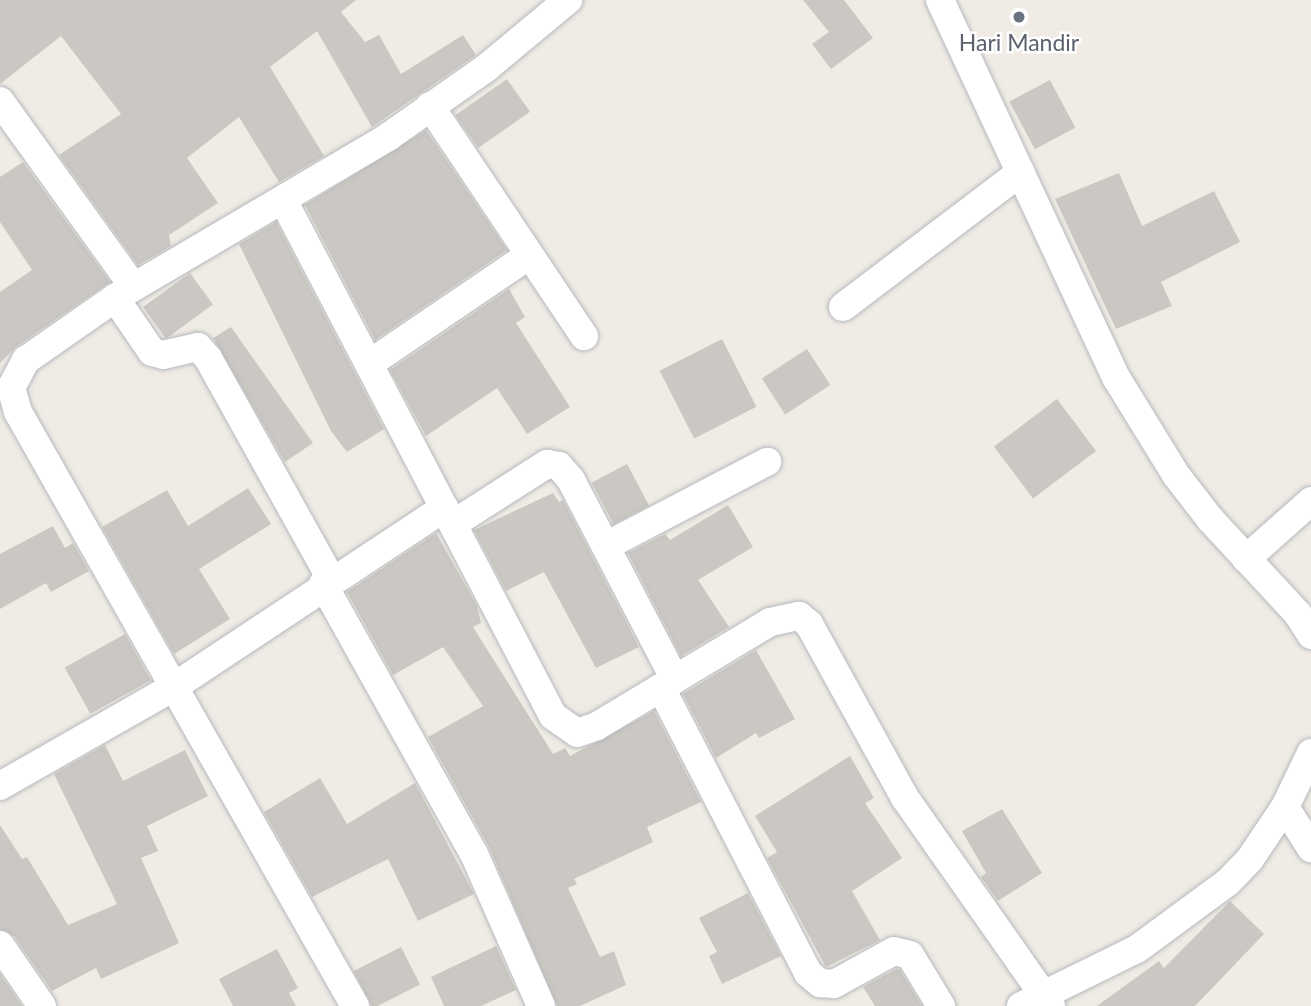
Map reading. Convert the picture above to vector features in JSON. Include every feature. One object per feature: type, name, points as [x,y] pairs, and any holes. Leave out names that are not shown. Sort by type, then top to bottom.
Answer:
[{"type":"street","points":[[355,1006],[18,412],[6,383],[26,360],[124,292],[283,200],[486,68],[568,0]]},
{"type":"street","points":[[952,5],[1021,173],[1117,379],[1176,475],[1298,614],[1311,635]]},
{"type":"street","points":[[0,101],[124,292],[152,352],[163,355],[198,347],[208,358],[474,854],[541,1006]]},
{"type":"street","points":[[430,106],[584,336]]},
{"type":"street","points":[[843,307],[1021,173]]},
{"type":"street","points":[[283,200],[553,716],[577,733],[597,726],[786,615],[799,616],[809,624],[905,798],[1038,1002],[1096,972],[1183,918],[1250,859],[1285,807],[1311,753]]},
{"type":"street","points":[[369,364],[528,256]]},
{"type":"street","points":[[606,546],[767,462]]},
{"type":"street","points":[[0,786],[175,686],[327,582],[547,464],[559,466],[571,480],[606,546],[668,684],[808,973],[820,983],[835,985],[894,951],[910,956],[941,1006]]},
{"type":"street","points":[[1247,559],[1311,501]]},
{"type":"street","points":[[1285,807],[1311,848]]},
{"type":"street","points":[[0,944],[42,1006]]},
{"type":"building","points":[[0,0],[356,0],[341,12],[365,42],[379,35],[401,74],[463,35],[476,55],[372,127],[317,31],[270,67],[324,156],[279,182],[239,117],[187,158],[218,203],[169,235],[171,246],[138,265],[59,155],[121,114],[61,36],[0,84]]},
{"type":"building","points":[[803,0],[844,0],[873,38],[831,69],[812,44],[829,32]]},
{"type":"building","points":[[507,79],[530,112],[478,148],[455,115]]},
{"type":"building","points":[[1050,80],[1075,128],[1035,149],[1009,102]]},
{"type":"building","points":[[426,130],[507,250],[375,340],[305,205]]},
{"type":"building","points":[[23,162],[110,282],[17,346],[0,363],[0,292],[32,270],[0,222],[0,177]]},
{"type":"building","points":[[1119,173],[1142,226],[1214,191],[1240,242],[1161,282],[1172,306],[1116,329],[1055,199]]},
{"type":"building","points":[[276,222],[384,429],[347,452],[331,431],[239,244]]},
{"type":"building","points":[[190,273],[213,305],[166,339],[143,307]]},
{"type":"building","points":[[509,289],[525,317],[516,323],[570,407],[527,434],[497,388],[426,436],[390,370]]},
{"type":"building","points":[[231,327],[313,443],[285,462],[213,338]]},
{"type":"building","points":[[722,339],[757,407],[694,438],[660,371]]},
{"type":"building","points":[[807,349],[830,385],[785,414],[762,378]]},
{"type":"building","points":[[1057,399],[1096,451],[1033,498],[994,447]]},
{"type":"building","points":[[627,464],[649,505],[614,524],[592,483]]},
{"type":"building","points":[[248,488],[271,524],[199,569],[230,619],[174,654],[102,527],[167,490],[188,526]]},
{"type":"building","points":[[553,493],[559,502],[563,500],[639,647],[596,668],[544,572],[506,591],[474,530]]},
{"type":"building","points":[[728,505],[753,547],[698,580],[729,627],[681,656],[628,553],[665,534],[670,540]]},
{"type":"building","points":[[53,526],[65,548],[73,543],[89,571],[51,592],[46,583],[0,609],[0,554]]},
{"type":"building","points":[[436,533],[477,606],[481,623],[473,627],[553,754],[565,748],[570,756],[654,711],[701,802],[647,827],[653,842],[574,879],[577,884],[568,888],[600,957],[614,951],[626,985],[580,1006],[557,1006],[489,847],[428,737],[483,706],[443,647],[393,675],[347,592]]},
{"type":"building","points":[[125,634],[151,680],[90,714],[65,667]]},
{"type":"building","points":[[756,650],[795,719],[759,738],[756,733],[716,758],[683,694]]},
{"type":"building","points":[[105,745],[123,781],[185,750],[208,796],[147,826],[158,851],[141,858],[179,943],[101,979],[96,968],[52,991],[14,936],[0,929],[0,825],[22,859],[27,857],[68,925],[117,904],[54,774]]},
{"type":"building","points":[[850,756],[874,798],[865,803],[902,858],[852,891],[880,940],[826,967],[767,858],[777,852],[755,816]]},
{"type":"building","points":[[320,778],[347,824],[415,783],[474,894],[418,921],[388,859],[312,897],[264,812]]},
{"type":"building","points":[[1002,809],[1042,873],[998,901],[981,877],[986,873],[962,831]]},
{"type":"building","points":[[748,893],[781,956],[722,984],[709,956],[717,952],[699,918]]},
{"type":"building","points":[[1230,901],[1264,934],[1195,1006],[1097,1006],[1159,961],[1164,968]]},
{"type":"building","points":[[496,946],[516,990],[481,1006],[444,1006],[431,977]]},
{"type":"building","points":[[401,947],[420,984],[378,1006],[372,1006],[354,971]]},
{"type":"building","points":[[277,949],[298,988],[289,993],[296,1006],[233,1006],[219,979]]},
{"type":"building","points":[[896,969],[900,970],[922,1006],[875,1006],[863,987]]},
{"type":"building","points":[[0,974],[22,1006],[0,1006]]},
{"type":"place","name":"Hari Mandir","points":[[1019,17]]}]
